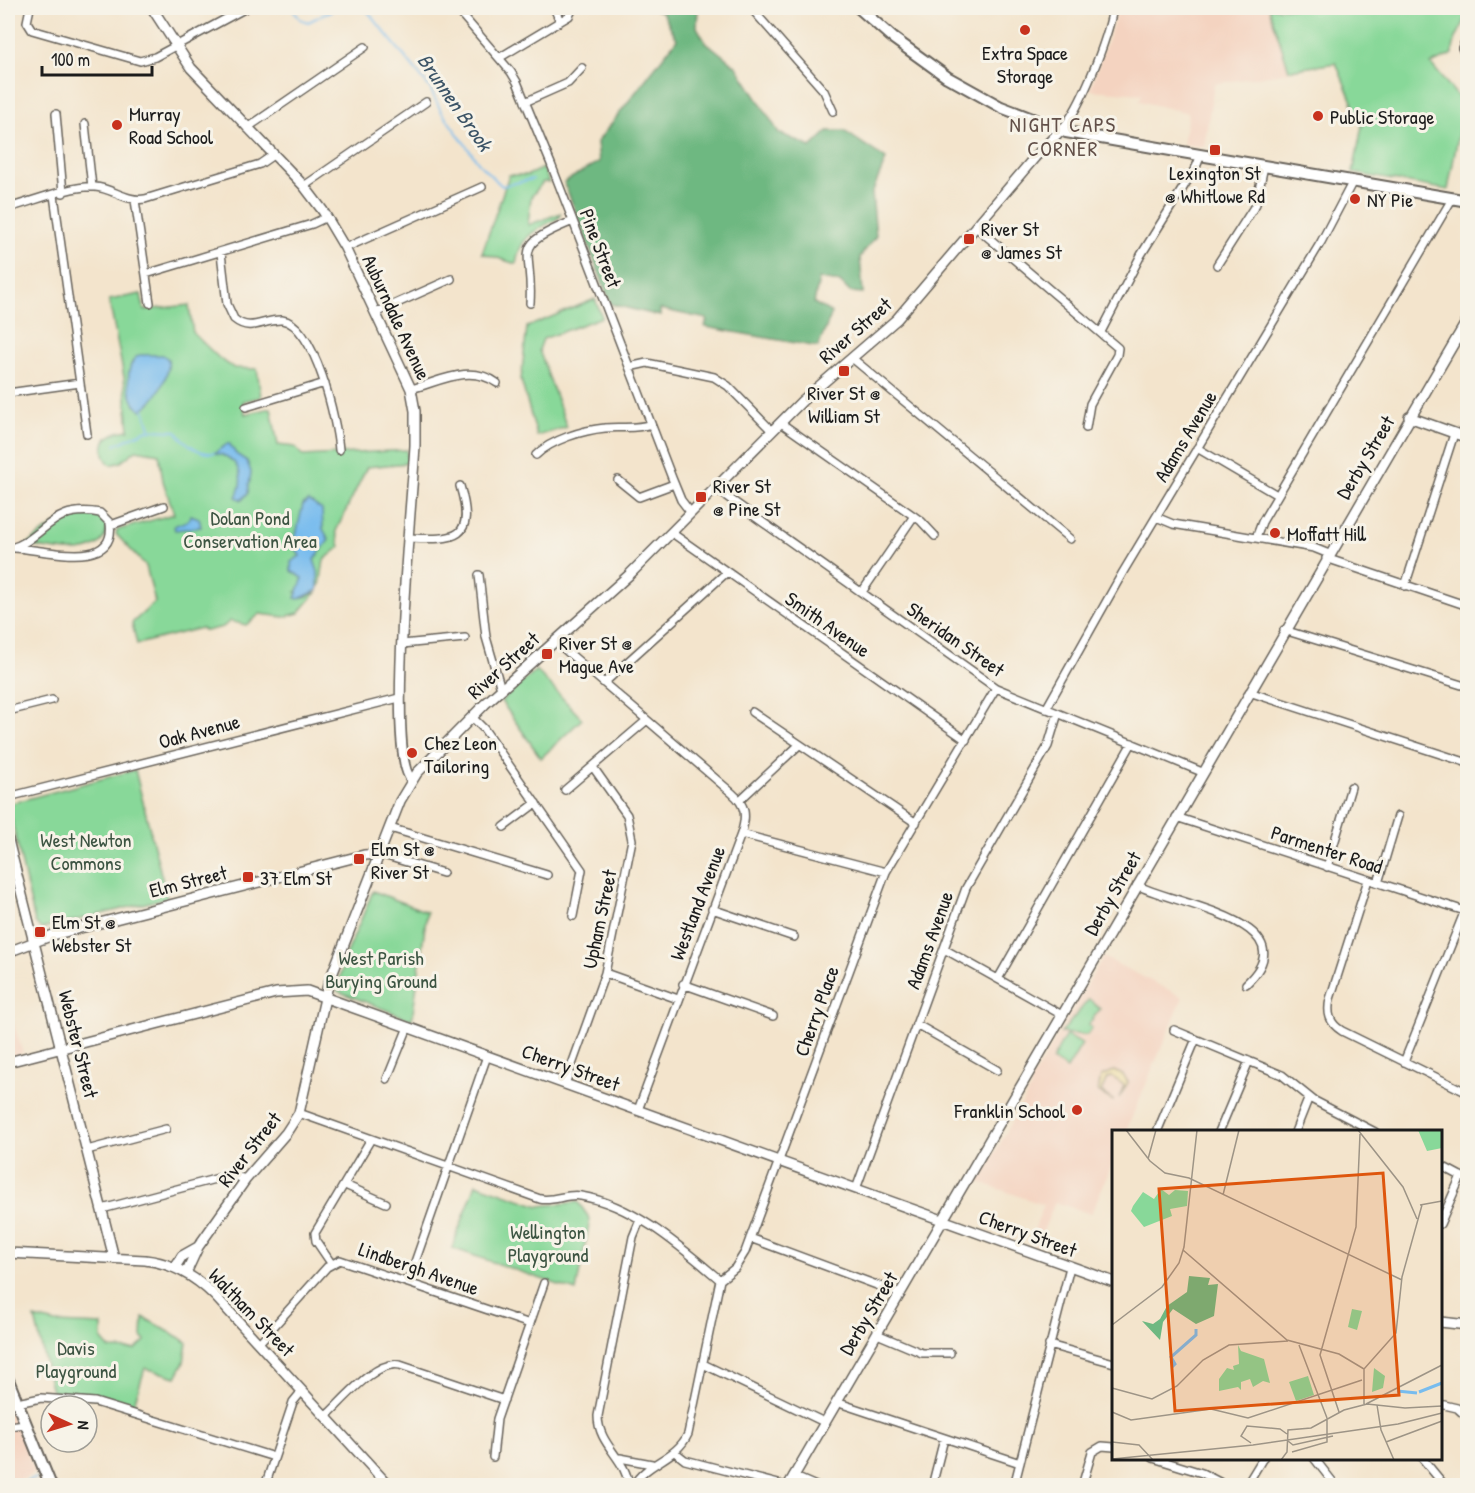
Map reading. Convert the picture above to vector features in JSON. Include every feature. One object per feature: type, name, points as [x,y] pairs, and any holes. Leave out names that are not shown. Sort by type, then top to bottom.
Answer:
[{"type":"main road","points":[[859,8],[893,38],[938,72],[984,98],[1060,130],[1086,137],[1467,201]]},
{"type":"main road","points":[[8,1380],[51,1485]]},
{"type":"street","points":[[30,8],[27,22],[32,30],[134,60],[149,59],[246,8]]},
{"type":"street","name":"Auburndale Avenue","points":[[152,8],[175,46],[195,72],[303,186],[327,217],[345,248],[411,389],[416,426],[399,698],[404,768],[412,780]]},
{"type":"street","name":"Pine Street","points":[[456,8],[513,75],[573,221],[674,484],[691,513]]},
{"type":"street","points":[[554,8],[560,21]]},
{"type":"street","points":[[500,58],[569,16],[573,8]]},
{"type":"street","points":[[750,8],[824,91],[833,111]]},
{"type":"street","points":[[1060,130],[1071,118],[1083,93],[1113,8]]},
{"type":"street","points":[[1467,35],[1462,48],[1467,61]]},
{"type":"street","points":[[247,128],[365,47]]},
{"type":"street","points":[[525,102],[568,83],[582,68]]},
{"type":"street","points":[[303,186],[426,102]]},
{"type":"street","points":[[56,114],[63,193]]},
{"type":"street","points":[[85,124],[92,187]]},
{"type":"street","name":"River Street","points":[[186,1273],[198,1247],[246,1179],[286,1133],[299,1113],[324,997],[390,828],[412,780],[501,689],[672,533],[772,431],[901,316],[1060,130]]},
{"type":"street","points":[[8,208],[92,187],[135,200],[260,164],[273,155]]},
{"type":"street","points":[[1101,332],[1141,255],[1196,167],[1201,155]]},
{"type":"street","points":[[1217,265],[1254,208],[1264,166]]},
{"type":"street","name":"Adams Avenue","points":[[1046,709],[1156,517],[1320,242],[1353,181]]},
{"type":"street","points":[[345,248],[482,186]]},
{"type":"street","points":[[54,195],[87,434]]},
{"type":"street","points":[[1256,538],[1259,526],[1452,198]]},
{"type":"street","points":[[135,200],[150,303]]},
{"type":"street","points":[[146,274],[221,253],[312,224],[327,217]]},
{"type":"street","points":[[530,303],[526,260],[530,247],[544,233],[573,221]]},
{"type":"street","points":[[976,227],[1117,346],[1118,353],[1090,404],[1086,428]]},
{"type":"street","points":[[221,253],[227,304],[232,317],[248,327],[278,320],[292,324],[310,350],[325,383],[334,411],[339,450]]},
{"type":"street","points":[[375,312],[451,279]]},
{"type":"street","name":"Derby Street","points":[[787,1485],[901,1294],[1284,630],[1467,319]]},
{"type":"street","points":[[1456,338],[1467,343]]},
{"type":"street","points":[[852,358],[1070,539]]},
{"type":"street","points":[[629,367],[647,363],[714,378],[728,386],[772,431]]},
{"type":"street","points":[[411,389],[469,372],[482,374],[497,383]]},
{"type":"street","points":[[8,393],[80,383]]},
{"type":"street","points":[[246,407],[325,383]]},
{"type":"street","points":[[1409,417],[1467,438]]},
{"type":"street","points":[[781,423],[914,516],[935,536]]},
{"type":"street","points":[[536,455],[551,444],[599,429],[637,428],[651,424]]},
{"type":"street","points":[[1405,586],[1454,434]]},
{"type":"street","points":[[1197,448],[1277,495]]},
{"type":"street","points":[[618,480],[639,496],[674,484]]},
{"type":"street","points":[[410,538],[444,539],[458,532],[464,525],[466,514],[459,486]]},
{"type":"street","name":"Sheridan Street","points":[[716,489],[996,688],[1202,772]]},
{"type":"street","points":[[111,525],[164,506]]},
{"type":"street","points":[[67,513],[100,513],[107,517],[111,525],[104,543],[86,554],[67,555],[10,549],[26,542],[49,522],[67,513]]},
{"type":"street","points":[[862,592],[914,516]]},
{"type":"street","points":[[1156,517],[1173,524],[1314,548],[1328,556],[1405,586],[1467,606]]},
{"type":"street","name":"Smith Avenue","points":[[672,533],[966,740]]},
{"type":"street","points":[[604,683],[726,573]]},
{"type":"street","points":[[479,574],[484,631],[501,689]]},
{"type":"street","points":[[1284,630],[1467,687]]},
{"type":"street","points":[[402,644],[465,638]]},
{"type":"street","points":[[555,641],[740,800],[799,746]]},
{"type":"street","name":"Cherry Place","points":[[720,1281],[738,1264],[750,1238],[886,872],[996,688]]},
{"type":"street","points":[[1249,692],[1467,762]]},
{"type":"street","name":"Oak Avenue","points":[[8,797],[399,698]]},
{"type":"street","points":[[8,711],[52,700]]},
{"type":"street","points":[[752,712],[799,746],[916,823]]},
{"type":"street","name":"Adams Avenue","points":[[856,1189],[968,884],[1048,746],[1058,713]]},
{"type":"street","points":[[472,717],[484,729],[582,870],[573,916]]},
{"type":"street","points":[[565,790],[647,720]]},
{"type":"street","points":[[998,979],[1132,743]]},
{"type":"street","name":"Upham Street","points":[[565,1084],[605,973],[632,833],[627,814],[594,767]]},
{"type":"street","points":[[1327,867],[1351,787]]},
{"type":"street","name":"Westland Avenue","points":[[638,1110],[683,984],[741,834],[745,815],[740,800]]},
{"type":"street","points":[[504,827],[536,803]]},
{"type":"street","points":[[1378,883],[1398,816]]},
{"type":"street","name":"Parmenter Road","points":[[1176,817],[1466,912]]},
{"type":"street","points":[[390,828],[547,875]]},
{"type":"street","points":[[741,834],[886,872]]},
{"type":"street","name":"Webster Street","points":[[8,840],[114,1258]]},
{"type":"street","points":[[380,854],[443,873]]},
{"type":"street","name":"Elm Street","points":[[8,952],[33,941],[355,857],[380,854]]},
{"type":"street","points":[[1368,880],[1330,999],[1329,1014],[1337,1028],[1467,1093]]},
{"type":"street","points":[[1137,885],[1226,916],[1249,930],[1261,942],[1264,955],[1259,970],[1246,984]]},
{"type":"street","points":[[1404,1062],[1466,912],[1467,903]]},
{"type":"street","points":[[712,909],[794,937]]},
{"type":"street","points":[[944,948],[1062,1015]]},
{"type":"street","points":[[605,973],[678,999]]},
{"type":"street","points":[[683,984],[773,1016]]},
{"type":"street","name":"Cherry Street","points":[[8,1062],[282,992],[303,991],[1112,1282]]},
{"type":"street","points":[[916,1024],[997,1070]]},
{"type":"street","points":[[387,1079],[408,1027]]},
{"type":"street","points":[[1174,1030],[1285,1077],[1309,1097],[1373,1130]]},
{"type":"street","points":[[1157,1130],[1196,1039]]},
{"type":"street","points":[[408,1282],[487,1056]]},
{"type":"street","points":[[1219,1130],[1249,1061]]},
{"type":"street","points":[[1295,1130],[1309,1097]]},
{"type":"street","points":[[299,1113],[543,1200],[568,1195],[586,1197],[640,1220],[679,1246],[720,1281],[689,1431],[675,1453],[644,1471],[631,1485],[618,1457],[601,1434],[598,1411],[633,1237],[640,1220]]},
{"type":"street","points":[[87,1150],[166,1129]]},
{"type":"street","points":[[331,1263],[318,1245],[315,1233],[371,1138]]},
{"type":"street","points":[[1442,1166],[1464,1178],[1442,1220]]},
{"type":"street","points":[[102,1209],[230,1175],[246,1179]]},
{"type":"street","points":[[345,1185],[386,1203]]},
{"type":"street","points":[[750,1238],[901,1294]]},
{"type":"street","name":"River Street","points":[[175,1267],[182,1256],[198,1247]]},
{"type":"street","name":"Waltham Street","points":[[8,1253],[155,1261],[186,1273],[211,1292],[389,1485]]},
{"type":"street","name":"Lindbergh Avenue","points":[[259,1343],[331,1263],[345,1260],[530,1324]]},
{"type":"street","points":[[1014,1485],[1070,1267]]},
{"type":"street","points":[[493,1457],[497,1422],[544,1284]]},
{"type":"street","points":[[1442,1322],[1467,1325]]},
{"type":"street","points":[[877,1334],[922,1353],[950,1353]]},
{"type":"street","points":[[1049,1345],[1112,1364]]},
{"type":"street","points":[[325,1417],[375,1370],[389,1363],[504,1400]]},
{"type":"street","points":[[703,1364],[824,1422]]},
{"type":"street","points":[[265,1485],[293,1402],[302,1391]]},
{"type":"street","points":[[17,1403],[41,1398],[95,1402],[274,1457]]},
{"type":"street","points":[[836,1402],[1020,1463]]},
{"type":"street","points":[[1442,1404],[1457,1408],[1467,1418]]},
{"type":"street","points":[[8,1426],[26,1424]]},
{"type":"street","points":[[932,1485],[944,1439]]},
{"type":"street","points":[[1082,1485],[1093,1450],[1102,1446],[1112,1447]]},
{"type":"street","points":[[675,1453],[685,1460],[787,1485]]},
{"type":"street","points":[[618,1457],[638,1463],[655,1464]]},
{"type":"street","points":[[1160,1460],[1202,1473],[1227,1485]]},
{"type":"street","points":[[1246,1485],[1262,1460]]},
{"type":"street","points":[[1316,1460],[1336,1485]]},
{"type":"street","points":[[1424,1460],[1445,1485]]},
{"type":"street","points":[[793,1476],[816,1485]]},
{"type":"street","points":[[1464,1485],[1467,1482]]},
{"type":"shaded area","points":[[1119,8],[1269,8],[1289,72],[1214,84],[1204,147],[1183,144],[1188,113],[1139,101],[1142,94],[1090,90]]},
{"type":"shaded area","name":"Franklin School","points":[[1103,957],[1183,997],[1126,1130],[1112,1130],[1112,1164],[1091,1214],[1055,1202],[1037,1246],[1029,1243],[1044,1205],[974,1180],[983,1174],[1031,1088],[1031,1081]]},
{"type":"shaded area","points":[[8,1006],[23,1053],[8,1057]]},
{"type":"shaded area","points":[[8,1404],[35,1472],[13,1485],[8,1485]]},
{"type":"green space","points":[[652,8],[698,8],[697,27],[705,41],[737,67],[779,133],[811,147],[828,131],[844,131],[886,159],[872,193],[876,236],[860,257],[863,293],[850,292],[840,282],[819,279],[814,303],[832,313],[818,347],[705,327],[707,319],[660,309],[660,316],[611,304],[564,182],[599,162],[597,142],[677,39],[662,12]]},
{"type":"green space","points":[[1269,8],[1467,8],[1465,20],[1453,47],[1453,54],[1431,64],[1464,104],[1448,190],[1353,173],[1362,126],[1336,63],[1289,70]]},
{"type":"green space","points":[[543,168],[549,182],[543,182],[531,197],[528,225],[561,213],[560,217],[526,239],[521,246],[516,264],[482,253],[509,175],[528,175]]},
{"type":"green space","name":"Dolan Pond Conservation Area","points":[[141,294],[144,310],[189,305],[193,333],[220,359],[234,368],[257,369],[261,397],[243,401],[245,414],[271,408],[278,445],[295,447],[303,456],[407,450],[407,463],[367,467],[336,531],[340,547],[324,560],[320,586],[296,592],[305,597],[316,593],[299,613],[284,617],[260,614],[246,625],[230,621],[223,627],[206,631],[201,628],[137,644],[132,623],[155,602],[146,566],[116,534],[117,530],[174,514],[163,481],[159,454],[136,450],[121,462],[111,465],[105,456],[104,448],[107,438],[117,432],[129,430],[124,377],[109,300]]},
{"type":"green space","points":[[595,299],[602,317],[543,339],[539,350],[567,427],[537,436],[521,380],[527,327]]},
{"type":"green space","points":[[84,515],[97,516],[107,525],[104,537],[97,545],[87,550],[61,551],[26,545],[60,522]]},
{"type":"green space","points":[[536,670],[582,719],[541,758],[501,701]]},
{"type":"green space","name":"West Newton Commons","points":[[135,770],[167,898],[41,929],[35,922],[8,804]]},
{"type":"green space","name":"West Parish Burying Ground","points":[[373,891],[427,912],[412,1020],[337,991],[344,960]]},
{"type":"green space","points":[[1089,999],[1100,1009],[1088,1025],[1092,1028],[1087,1035],[1061,1033]]},
{"type":"green space","points":[[1066,1035],[1082,1044],[1067,1069],[1052,1060]]},
{"type":"green space","name":"Wellington Playground","points":[[476,1184],[539,1206],[578,1202],[590,1219],[576,1291],[452,1248]]},
{"type":"green space","name":"Davis Playground","points":[[143,1317],[187,1342],[184,1362],[176,1377],[145,1368],[133,1407],[99,1398],[99,1394],[52,1392],[35,1318],[56,1323],[102,1325],[102,1340],[110,1349],[135,1350],[145,1341],[142,1337]]},
{"type":"sand","points":[[1114,1071],[1123,1075],[1128,1082],[1119,1098],[1124,1085],[1112,1077],[1107,1078],[1101,1092],[1114,1101],[1098,1092],[1101,1076]]},
{"type":"water","points":[[140,355],[163,355],[168,359],[164,380],[152,401],[141,410],[132,399],[128,382],[134,359]]},
{"type":"water","points":[[229,443],[236,454],[247,461],[251,472],[248,493],[242,500],[236,497],[240,481],[238,468],[229,458],[214,453]]},
{"type":"water","points":[[309,501],[322,510],[323,529],[329,540],[314,560],[318,572],[318,590],[299,599],[295,598],[303,578],[291,571],[291,562],[300,556],[291,541],[296,535],[303,504]]},
{"type":"water","points":[[191,515],[199,518],[201,527],[175,530],[174,526],[187,521]]},
{"type":"waterway","name":"Brunnen Brook","points":[[292,8],[300,19],[308,22],[337,8]]},
{"type":"waterway","name":"Brunnen Brook","points":[[365,8],[430,88],[441,111],[481,166],[502,186],[533,179]]},
{"type":"waterway","points":[[144,409],[150,428]]},
{"type":"waterway","points":[[115,445],[147,430],[176,431],[192,447],[203,452],[214,453]]},
{"type":"waterway","points":[[18,1486],[36,1478]]},
{"type":"place","name":"Extra Space Storage","points":[[1025,30]]},
{"type":"place","name":"Public Storage","points":[[1318,116]]},
{"type":"place","name":"Murray Road School","points":[[117,125]]},
{"type":"place","name":"Lexington St @ Whitlowe Rd","points":[[1215,150]]},
{"type":"place","name":"NY Pie","points":[[1355,199]]},
{"type":"place","name":"River St @ James St","points":[[969,239]]},
{"type":"place","name":"River St @ William St","points":[[844,371]]},
{"type":"place","name":"River St @ Pine St","points":[[701,497]]},
{"type":"place","name":"Moffatt Hill","points":[[1275,533]]},
{"type":"place","name":"River St @ Mague Ave","points":[[547,654]]},
{"type":"place","name":"Chez Leon Tailoring","points":[[412,753]]},
{"type":"place","name":"Elm St @ River St","points":[[359,859]]},
{"type":"place","name":"37 Elm St","points":[[248,877]]},
{"type":"place","name":"Elm St @ Webster St","points":[[40,932]]},
{"type":"place","name":"Franklin School","points":[[1077,1110]]},
{"type":"district","name":"NIGHT CAPS CORNER","points":[[1063,136]]}]
